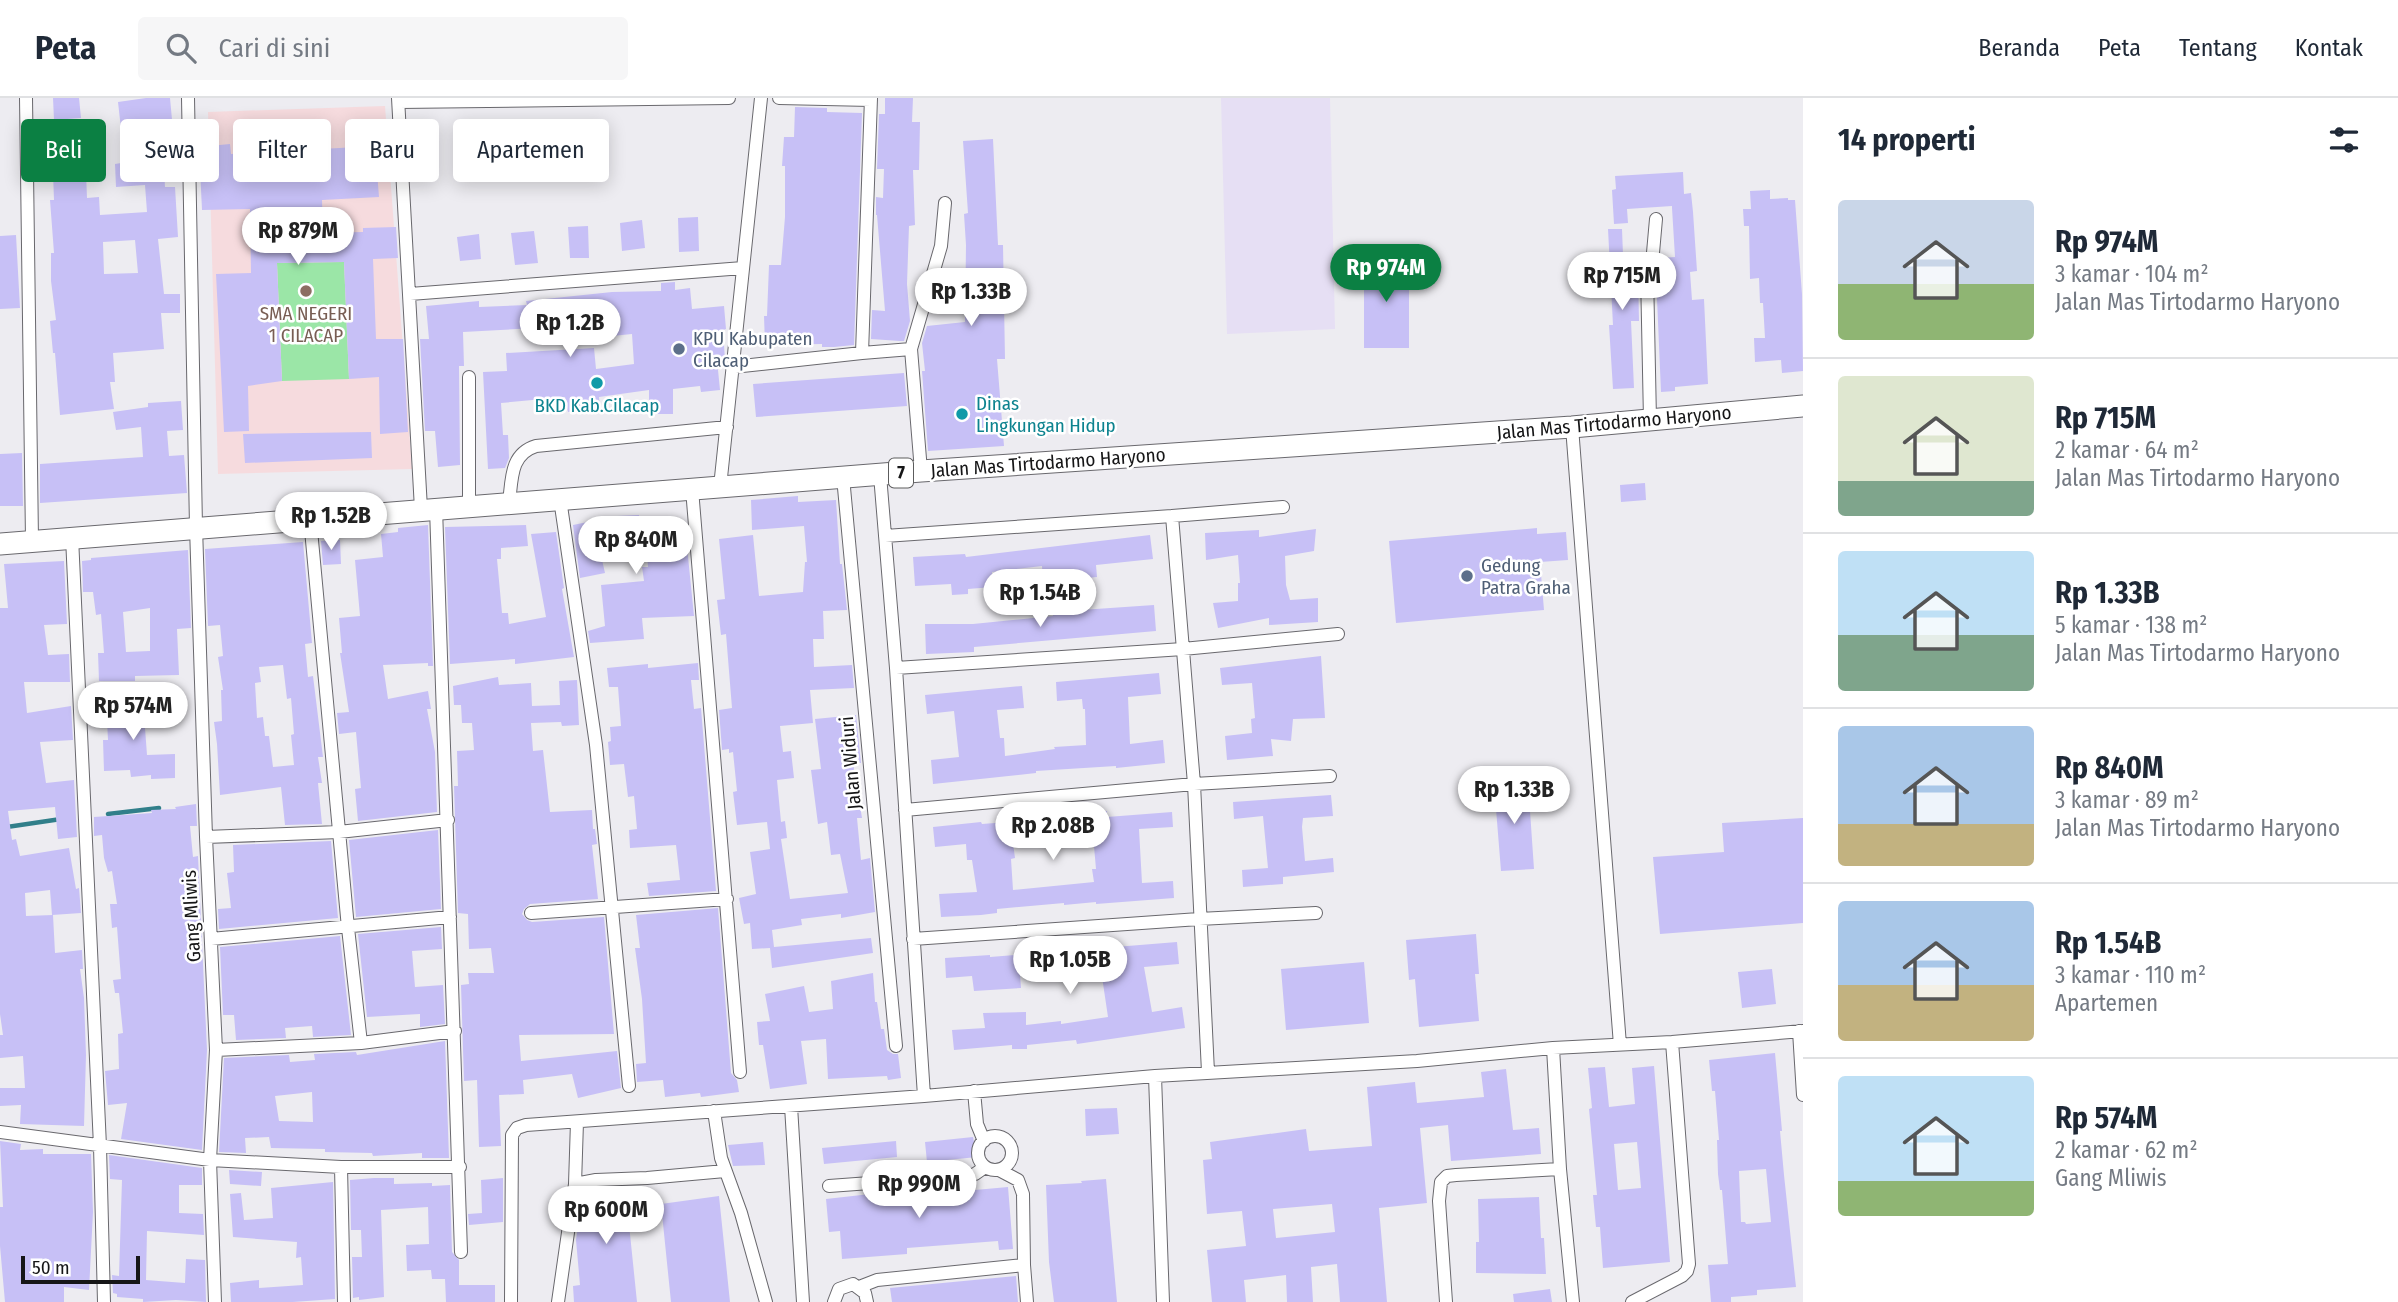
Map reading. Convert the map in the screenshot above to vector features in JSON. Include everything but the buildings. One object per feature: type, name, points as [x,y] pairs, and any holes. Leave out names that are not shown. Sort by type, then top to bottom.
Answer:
[{"type":"highway","name":"Jalan Mas Tirtodarmo Haryono","points":[[0,544],[921,471],[1572,427],[1803,406]]},
{"type":"street","points":[[26,98],[32,540]]},
{"type":"street","name":"Gang Mliwis","points":[[188,98],[196,527],[216,1051],[210,1160],[215,1302]]},
{"type":"street","points":[[461,1252],[448,820],[428,509],[410,295],[399,100],[729,98]]},
{"type":"street","points":[[720,487],[761,98]]},
{"type":"street","points":[[779,98],[871,99],[862,353]]},
{"type":"street","points":[[921,471],[911,349],[941,246],[945,203]]},
{"type":"street","points":[[1650,420],[1647,273],[1652,264],[1657,219]]},
{"type":"street","points":[[410,295],[743,268]]},
{"type":"street","points":[[733,367],[911,349]]},
{"type":"street","points":[[469,377],[469,505]]},
{"type":"street","points":[[509,503],[517,458],[523,450],[536,446],[727,427]]},
{"type":"street","points":[[1572,427],[1620,1045]]},
{"type":"street","points":[[880,475],[897,668],[924,1096]]},
{"type":"street","name":"Jalan Widuri","points":[[843,477],[896,1046]]},
{"type":"street","points":[[692,489],[740,1072]]},
{"type":"street","points":[[560,499],[596,745],[629,1086]]},
{"type":"street","points":[[886,536],[1283,508]]},
{"type":"street","points":[[1172,516],[1194,784],[1208,1072]]},
{"type":"street","points":[[310,519],[360,1043]]},
{"type":"street","points":[[72,537],[100,1146],[104,1302]]},
{"type":"street","points":[[897,668],[1183,649],[1338,634]]},
{"type":"street","points":[[905,810],[1194,784],[1331,776]]},
{"type":"street","points":[[206,837],[339,832],[448,820]]},
{"type":"street","points":[[531,913],[727,900]]},
{"type":"street","points":[[913,939],[1316,913]]},
{"type":"street","points":[[211,939],[450,917]]},
{"type":"street","points":[[216,1051],[360,1043],[455,1031]]},
{"type":"street","points":[[511,1302],[512,1135],[526,1125],[1208,1072],[1417,1061],[1553,1048],[1672,1042],[1801,1031],[1803,1095]]},
{"type":"street","points":[[1632,1302],[1682,1276],[1689,1264],[1672,1042]]},
{"type":"street","points":[[1553,1048],[1560,1169],[1573,1302]]},
{"type":"street","points":[[1155,1076],[1163,1302]]},
{"type":"street","points":[[974,1091],[977,1124],[984,1141],[978,1154],[985,1167],[999,1170],[1018,1180],[1022,1188],[1027,1302]]},
{"type":"street","points":[[791,1105],[803,1302]]},
{"type":"street","points":[[714,1111],[718,1149],[741,1213],[766,1302]]},
{"type":"street","points":[[558,1302],[575,1184],[577,1122]]},
{"type":"street","points":[[0,1132],[210,1160],[341,1167],[460,1167]]},
{"type":"street","points":[[984,1141],[998,1137],[1009,1145],[1012,1153],[1010,1160],[999,1170]]},
{"type":"street","points":[[341,1167],[344,1302]]},
{"type":"street","points":[[829,1186],[967,1176],[985,1167]]},
{"type":"street","points":[[1446,1302],[1439,1201],[1441,1182],[1447,1176],[1455,1175],[1560,1169]]},
{"type":"street","points":[[575,1184],[596,1180],[725,1171]]},
{"type":"street","points":[[834,1302],[839,1289],[845,1285],[859,1287],[877,1280],[1024,1265]]},
{"type":"street","points":[[859,1287],[865,1293],[867,1302]]},
{"type":"shaded area","points":[[1221,98],[1330,98],[1335,329],[1227,334]]},
{"type":"shaded area","name":"SMA NEGERI 1 CILACAP","points":[[385,106],[386,119],[345,119],[345,182],[391,182],[412,469],[218,474],[210,182],[219,182],[219,119],[208,119],[208,112]]},
{"type":"green space","points":[[344,262],[349,379],[282,381],[277,263]]},
{"type":"waterway","points":[[108,814],[159,808]]},
{"type":"waterway","points":[[0,828],[61,819]]},
{"type":"place","name":"SMA NEGERI 1 CILACAP","points":[[306,291]]},
{"type":"place","name":"KPU Kabupaten Cilacap","points":[[679,349]]},
{"type":"place","name":"BKD Kab.Cilacap","points":[[597,383]]},
{"type":"place","name":"Dinas Lingkungan Hidup","points":[[962,414]]},
{"type":"place","name":"Gedung Patra Graha","points":[[1467,576]]}]
